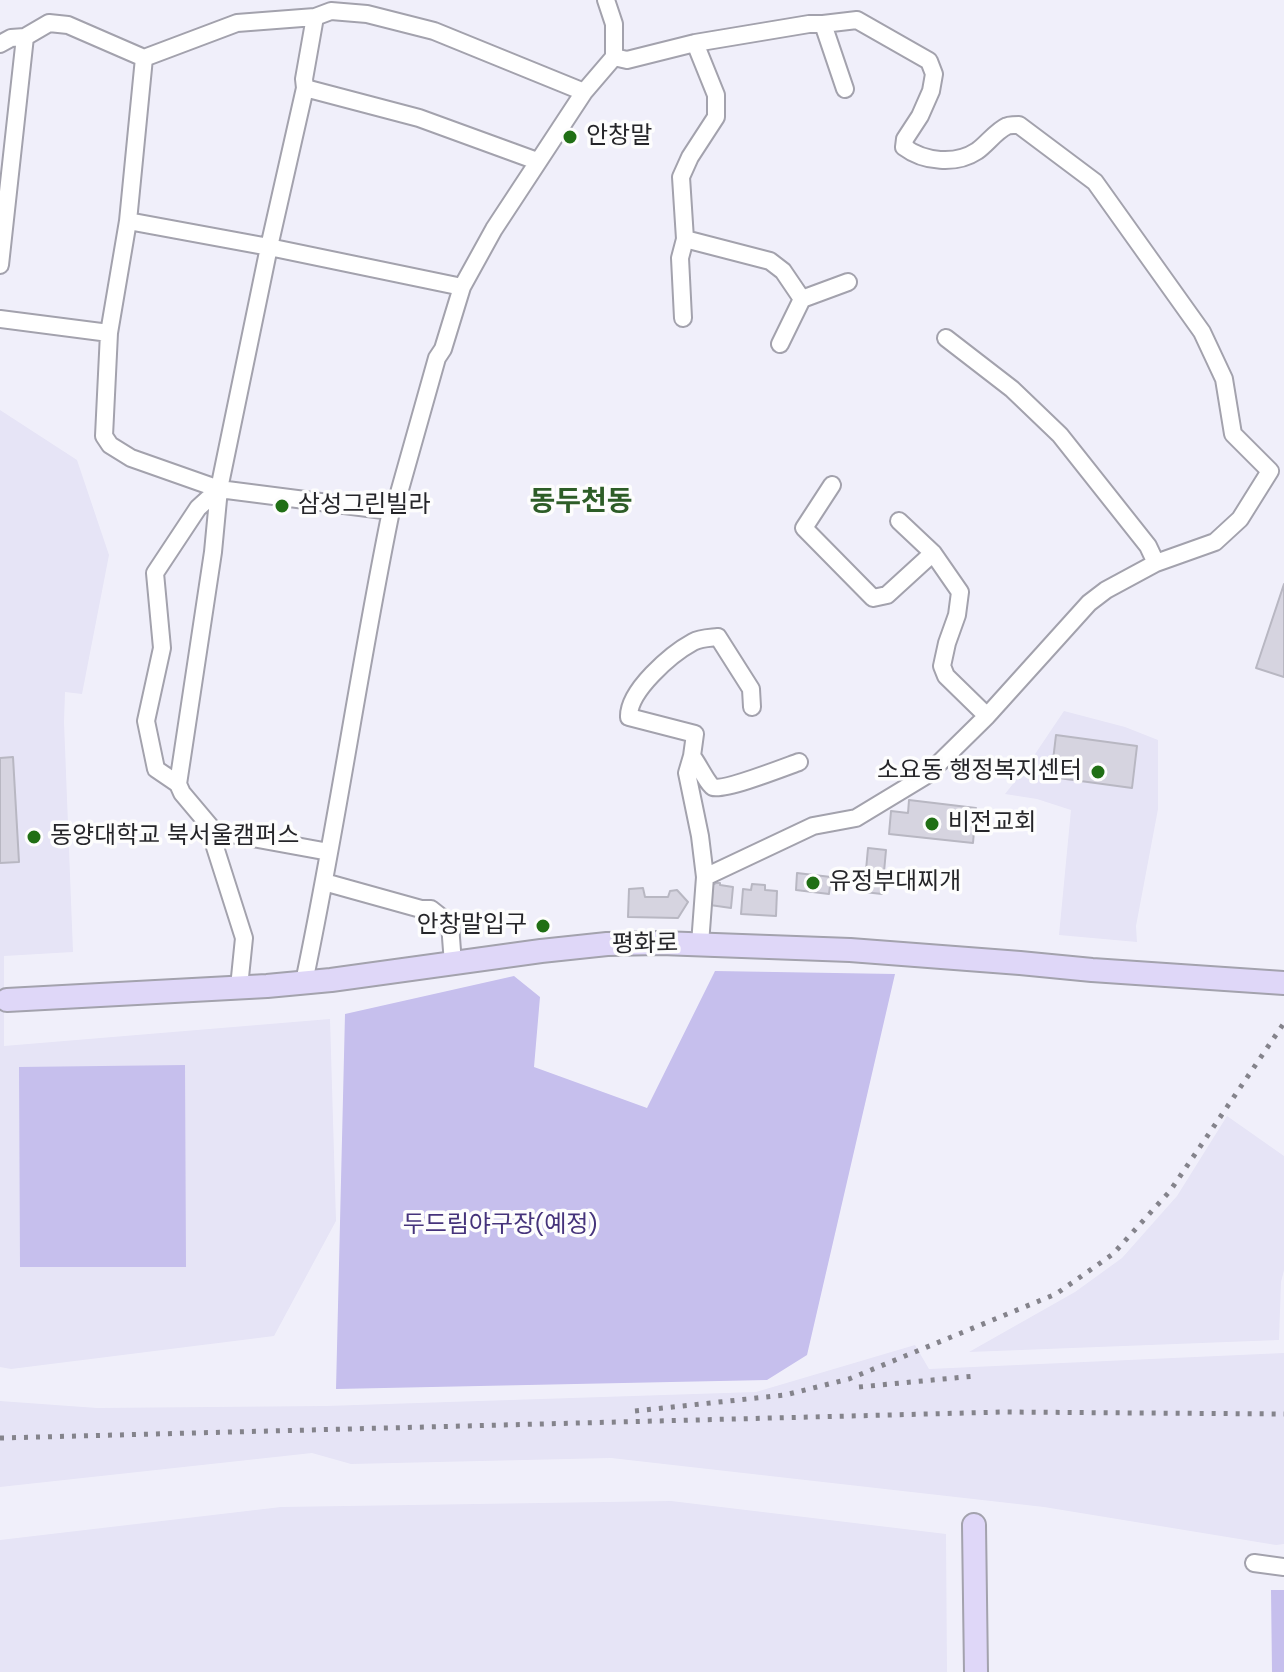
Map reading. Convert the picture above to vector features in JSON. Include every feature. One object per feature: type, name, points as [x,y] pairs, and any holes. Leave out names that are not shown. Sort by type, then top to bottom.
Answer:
[{"type":"main road","name":"평화로","points":[[7,1000],[304,982],[607,944],[850,950],[1284,983]]},
{"type":"main road","points":[[974,1525],[976,1672]]},
{"type":"street","points":[[304,982],[391,511],[397,500],[437,358],[443,349],[462,287],[494,229],[584,92],[614,57],[614,24],[606,0]]},
{"type":"street","points":[[0,44],[11,38],[25,37],[49,23],[68,25],[144,58],[237,23],[315,17],[331,11],[367,14],[434,31],[584,92]]},
{"type":"street","points":[[178,784],[213,552],[219,489],[305,88],[315,17]]},
{"type":"street","points":[[614,57],[627,60],[695,43],[809,24],[857,20],[929,61],[934,74],[931,91],[905,139],[904,147],[913,154],[939,160],[960,158],[977,151],[1007,125],[1019,125],[1095,182],[1202,332],[1224,379],[1233,434],[1270,471],[1240,519],[1215,542],[1156,563],[1106,590],[1089,603],[987,716],[927,775],[856,818],[813,826],[705,877]]},
{"type":"street","points":[[823,24],[845,89]]},
{"type":"street","points":[[0,265],[25,37]]},
{"type":"street","points":[[683,318],[680,258],[685,239],[681,177],[716,117],[716,95],[695,43]]},
{"type":"street","points":[[144,58],[128,221],[109,333],[104,436],[110,445],[131,458],[219,489],[391,511]]},
{"type":"street","points":[[305,88],[419,118],[537,161]]},
{"type":"street","points":[[128,221],[462,287]]},
{"type":"street","points":[[685,239],[770,261],[783,271],[802,299]]},
{"type":"street","points":[[780,344],[802,299],[848,282]]},
{"type":"street","points":[[0,319],[109,333]]},
{"type":"street","points":[[946,338],[1012,389],[1060,435],[1148,546],[1156,563]]},
{"type":"street","points":[[832,485],[804,528],[873,598],[887,595],[933,553]]},
{"type":"street","points":[[219,489],[198,508],[155,573],[162,648],[146,721],[156,769],[178,784],[214,831],[215,847],[244,938],[239,987]]},
{"type":"street","points":[[899,521],[933,553],[960,592],[957,615],[942,666],[946,676],[987,716]]},
{"type":"street","points":[[700,944],[705,877],[687,773],[695,734],[629,717],[628,709],[640,688],[674,655],[696,640],[718,637],[751,689],[752,707]]},
{"type":"street","points":[[692,756],[711,787],[715,788],[799,762]]},
{"type":"street","points":[[214,831],[329,852]]},
{"type":"street","points":[[324,882],[421,909],[431,909],[450,924],[453,964]]},
{"type":"street","points":[[1254,1563],[1284,1567]]},
{"type":"shaded area","name":"동양대학교 북서울캠퍼스","points":[[0,410],[77,460],[109,555],[82,694],[65,692],[73,952],[4,956],[4,1046],[330,1019],[336,1221],[274,1336],[11,1369],[0,1367]]},
{"type":"shaded area","points":[[1064,711],[1125,727],[1158,740],[1158,809],[1136,926],[1137,942],[1059,935],[1071,810],[1037,799],[1005,794]]},
{"type":"shaded area","points":[[1227,1116],[1284,1156],[1284,1270],[1279,1340],[969,1352],[1075,1292],[1122,1258],[1177,1196]]},
{"type":"shaded area","points":[[915,1345],[929,1369],[1284,1353],[1284,1544],[1044,1507],[611,1458],[351,1464],[312,1453],[0,1487],[0,1401],[97,1408],[326,1406],[756,1392]]},
{"type":"shaded area","points":[[671,1501],[946,1534],[947,1672],[0,1672],[0,1540],[281,1507]]},
{"type":"green space","name":"두드림야구장(예정)","points":[[715,971],[895,974],[807,1355],[767,1380],[336,1389],[345,1014],[514,976],[540,997],[534,1067],[647,1108]]},
{"type":"green space","points":[[185,1065],[186,1267],[20,1267],[19,1067]]},
{"type":"green space","points":[[1271,1590],[1284,1590],[1284,1672],[1272,1672]]},
{"type":"building","points":[[1284,584],[1284,677],[1256,668]]},
{"type":"building","points":[[1056,735],[1137,746],[1132,788],[1051,777]]},
{"type":"building","points":[[13,757],[19,862],[0,863],[0,758]]},
{"type":"building","name":"비전교회","points":[[909,800],[976,808],[973,843],[889,834],[891,811],[908,813]]},
{"type":"building","points":[[868,848],[886,850],[882,894],[864,892]]},
{"type":"building","points":[[797,873],[831,877],[829,894],[796,890]]},
{"type":"building","points":[[752,884],[765,885],[765,890],[777,891],[776,916],[741,914],[743,889],[751,890]]},
{"type":"building","points":[[712,885],[733,887],[731,908],[710,905]]},
{"type":"building","points":[[643,888],[645,897],[668,897],[670,891],[677,890],[688,902],[678,918],[628,917],[629,889]]},
{"type":"railway","points":[[635,1411],[785,1395],[849,1379],[1056,1294],[1113,1254],[1170,1191],[1284,1023]]},
{"type":"railway","points":[[859,1387],[975,1376]]},
{"type":"railway","points":[[0,1438],[1004,1412],[1284,1414]]},
{"type":"place","name":"안창말","points":[[570,137]]},
{"type":"place","name":"삼성그린빌라","points":[[282,506]]},
{"type":"place","name":"소요동 행정복지센터","points":[[1098,772]]},
{"type":"place","name":"비전교회","points":[[932,824]]},
{"type":"place","name":"동양대학교 북서울캠퍼스","points":[[34,837]]},
{"type":"place","name":"유정부대찌개","points":[[813,883]]},
{"type":"place","name":"안창말입구","points":[[543,926]]},
{"type":"district","name":"동두천동","points":[[581,503]]}]
